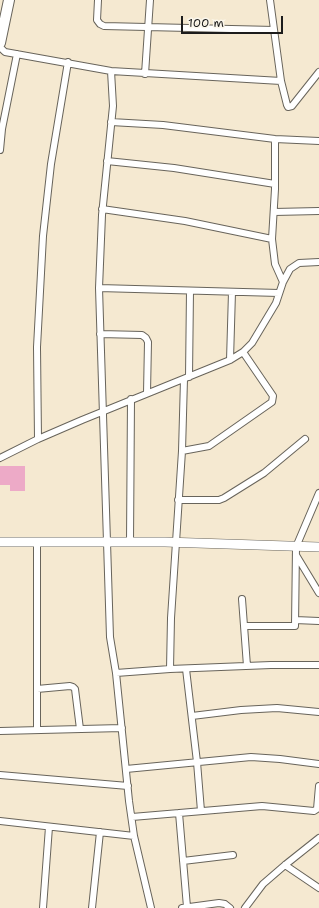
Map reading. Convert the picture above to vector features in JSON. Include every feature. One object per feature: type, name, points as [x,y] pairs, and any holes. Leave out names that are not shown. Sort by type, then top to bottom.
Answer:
[{"type":"highway","points":[[1,49],[9,0]]},
{"type":"main road","points":[[0,542],[176,543],[296,551],[319,548]]},
{"type":"street","points":[[98,0],[97,20],[104,26],[274,30]]},
{"type":"street","points":[[145,74],[150,0]]},
{"type":"street","points":[[270,0],[281,81],[288,107],[292,106],[319,72]]},
{"type":"street","points":[[1,49],[17,54],[68,62],[111,71],[281,81]]},
{"type":"street","points":[[0,150],[2,129],[17,54]]},
{"type":"street","points":[[38,439],[37,347],[43,229],[51,164],[68,62]]},
{"type":"street","points":[[111,71],[113,106],[102,209],[99,288],[110,637],[116,673],[134,836],[150,908]]},
{"type":"street","points":[[111,122],[163,125],[275,139],[319,141]]},
{"type":"street","points":[[275,139],[275,184],[272,239],[275,264],[283,282]]},
{"type":"street","points":[[107,161],[174,168],[275,184]]},
{"type":"street","points":[[102,209],[185,221],[272,239]]},
{"type":"street","points":[[274,212],[319,211]]},
{"type":"street","points":[[0,458],[38,439],[131,399],[230,360],[243,352],[256,336],[276,303],[283,282],[290,269],[299,263],[319,262]]},
{"type":"street","points":[[99,288],[279,293]]},
{"type":"street","points":[[170,669],[171,618],[182,451],[190,291]]},
{"type":"street","points":[[230,360],[232,292]]},
{"type":"street","points":[[100,334],[142,335],[146,338],[148,342],[147,393]]},
{"type":"street","points":[[182,451],[209,446],[272,402],[273,396],[243,352]]},
{"type":"street","points":[[130,542],[131,399]]},
{"type":"street","points":[[178,500],[224,498],[264,472],[305,438]]},
{"type":"street","points":[[244,626],[294,626],[296,551],[319,493]]},
{"type":"street","points":[[37,542],[37,730]]},
{"type":"street","points":[[296,551],[319,593]]},
{"type":"street","points":[[242,599],[248,666]]},
{"type":"street","points":[[295,620],[319,621]]},
{"type":"street","points":[[116,673],[170,669],[300,664],[319,665]]},
{"type":"street","points":[[186,669],[197,762],[201,812]]},
{"type":"street","points":[[37,689],[73,687],[75,689],[80,729]]},
{"type":"street","points":[[192,716],[241,710],[277,708],[319,712]]},
{"type":"street","points":[[0,731],[122,728]]},
{"type":"street","points":[[126,769],[251,757],[319,764]]},
{"type":"street","points":[[0,775],[128,786]]},
{"type":"street","points":[[132,817],[262,806],[314,811],[317,809],[319,786]]},
{"type":"street","points":[[179,813],[185,908],[219,903],[225,904],[230,908]]},
{"type":"street","points":[[0,821],[134,836]]},
{"type":"street","points":[[43,908],[50,827]]},
{"type":"street","points":[[92,908],[100,832]]},
{"type":"street","points":[[245,908],[263,884],[285,865],[318,841]]},
{"type":"street","points":[[183,861],[233,855]]},
{"type":"street","points":[[285,865],[319,888]]},
{"type":"building","points":[[0,466],[25,466],[25,491],[10,491],[10,485],[0,485]]}]
